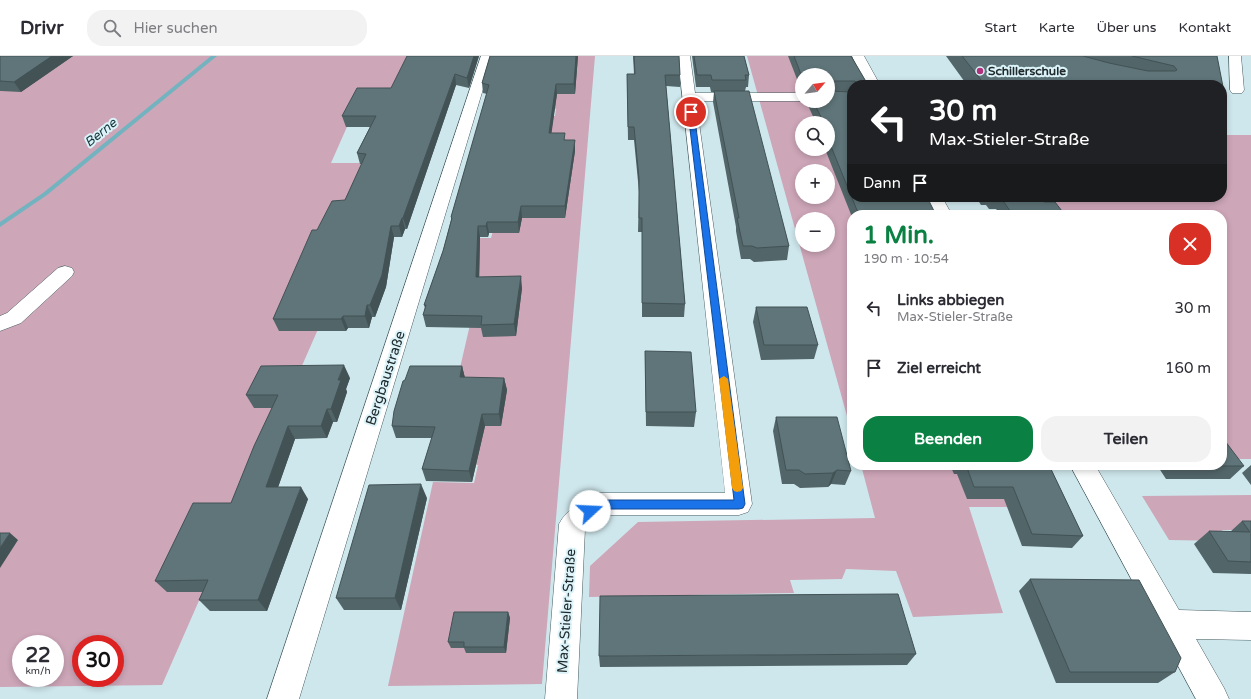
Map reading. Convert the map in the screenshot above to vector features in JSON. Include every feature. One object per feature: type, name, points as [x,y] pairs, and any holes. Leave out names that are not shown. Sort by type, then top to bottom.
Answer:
[{"type":"street","name":"Bergbaustraße","points":[[283,699],[486,56]]},
{"type":"street","name":"Max-Stieler-Straße","points":[[561,699],[572,524],[599,504],[739,504],[684,56]]},
{"type":"street","points":[[858,56],[870,80]]},
{"type":"street","points":[[1235,56],[1237,90]]},
{"type":"street","points":[[1227,90],[1251,91]]},
{"type":"street","points":[[689,96],[795,96]]},
{"type":"street","points":[[0,324],[14,318],[65,272]]},
{"type":"street","points":[[1085,470],[1213,699]]},
{"type":"street","points":[[1171,624],[1251,626]]},
{"type":"shaded area","points":[[32,56],[438,56],[350,120],[331,163],[364,163],[379,190],[162,685],[124,685],[124,635],[72,635],[72,686],[64,686],[64,635],[12,635],[12,687],[0,687],[0,76]]},
{"type":"shaded area","points":[[567,56],[595,56],[542,684],[388,686],[433,482],[474,483],[478,465],[438,463],[481,277],[443,277],[453,238],[491,238],[523,117],[555,116],[556,109],[550,109]]},
{"type":"shaded area","points":[[747,56],[838,56],[823,68],[795,68],[795,108],[835,108],[835,97],[847,90],[847,202],[852,202],[852,210],[847,210],[847,416],[801,252],[835,252],[835,212],[795,212],[795,229]]},
{"type":"shaded area","points":[[1227,135],[1251,135],[1251,459],[1227,459],[1227,210],[1030,210],[1031,202],[1227,202]]},
{"type":"shaded area","points":[[862,470],[999,470],[1016,507],[969,507],[1003,613],[913,617],[896,571],[846,569],[842,579],[790,580],[794,593],[589,597],[590,566],[638,522],[875,518]]},
{"type":"shaded area","points":[[1251,495],[1251,530],[1222,530],[1226,541],[1169,540],[1142,496]]},
{"type":"building","points":[[0,56],[52,56],[14,82],[0,81]]},
{"type":"building","points":[[407,56],[474,56],[467,78],[455,74],[403,218],[399,226],[391,226],[382,275],[370,305],[367,305],[365,316],[343,316],[341,319],[273,319],[312,230],[317,230],[332,201],[345,200],[366,154],[357,153],[376,116],[342,116],[357,88],[391,88]]},
{"type":"building","points":[[490,56],[576,56],[574,84],[556,84],[549,133],[565,133],[564,140],[575,140],[565,206],[521,206],[518,222],[487,222],[486,226],[478,226],[476,277],[521,276],[514,324],[481,325],[482,316],[423,315],[426,305],[424,305],[443,251],[452,218],[451,217],[489,85],[482,83]]},
{"type":"building","points":[[634,56],[679,56],[680,75],[665,75],[685,304],[642,303],[642,218],[639,218],[639,179],[634,127],[628,127],[627,74],[635,74]]},
{"type":"building","points":[[694,56],[744,56],[749,75],[745,75],[746,80],[712,80],[711,75],[697,75]]},
{"type":"building","points":[[794,56],[851,56],[865,80],[835,81],[835,68],[799,68]]},
{"type":"building","points":[[962,56],[1083,56],[1148,71],[1175,71],[1177,70],[1174,66],[1132,56],[1217,56],[1222,80],[981,80]]},
{"type":"building","points":[[714,91],[749,91],[789,246],[757,248],[752,246],[743,246],[737,218],[739,218]]},
{"type":"building","points":[[835,91],[847,92],[847,186],[835,156],[835,116],[820,116],[816,108],[835,108]]},
{"type":"building","points":[[854,202],[930,202],[934,210],[857,210]]},
{"type":"building","points":[[1004,202],[1055,202],[1061,210],[1009,210]]},
{"type":"building","points":[[756,307],[807,307],[818,345],[764,345]]},
{"type":"building","points":[[645,351],[691,352],[696,412],[646,412]]},
{"type":"building","points":[[344,365],[338,380],[341,380],[331,409],[327,409],[321,426],[288,426],[266,487],[301,487],[258,600],[199,600],[208,580],[155,581],[193,503],[231,503],[254,446],[278,395],[246,395],[261,366]]},
{"type":"building","points":[[410,366],[462,366],[460,377],[504,378],[499,414],[482,414],[469,471],[422,469],[435,427],[392,426],[394,411],[403,381],[405,380]]},
{"type":"building","points":[[776,417],[837,417],[847,456],[847,470],[851,471],[837,470],[833,473],[805,474],[799,470],[786,470]]},
{"type":"building","points":[[1227,444],[1244,466],[1227,466]]},
{"type":"building","points":[[968,470],[1051,470],[1083,536],[1032,534],[1013,487],[974,487]]},
{"type":"building","points":[[421,484],[395,598],[336,598],[369,485]]},
{"type":"building","points":[[1242,521],[1251,521],[1251,562],[1228,561],[1209,531],[1250,532]]},
{"type":"building","points":[[0,533],[10,533],[0,548]]},
{"type":"building","points":[[1030,579],[1139,580],[1181,658],[1175,672],[1070,672]]},
{"type":"building","points":[[898,594],[916,654],[599,656],[600,596]]},
{"type":"building","points":[[454,612],[508,612],[504,647],[464,647],[464,642],[448,642]]},
{"type":"waterway","name":"Berne","points":[[0,225],[45,194],[214,56]]},
{"type":"slow traffic","points":[[724,379],[737,488]]},
{"type":"place","name":"Schillerschule","points":[[980,71]]},
{"type":"route","points":[[590,511],[599,504],[739,504],[691,112]]}]
